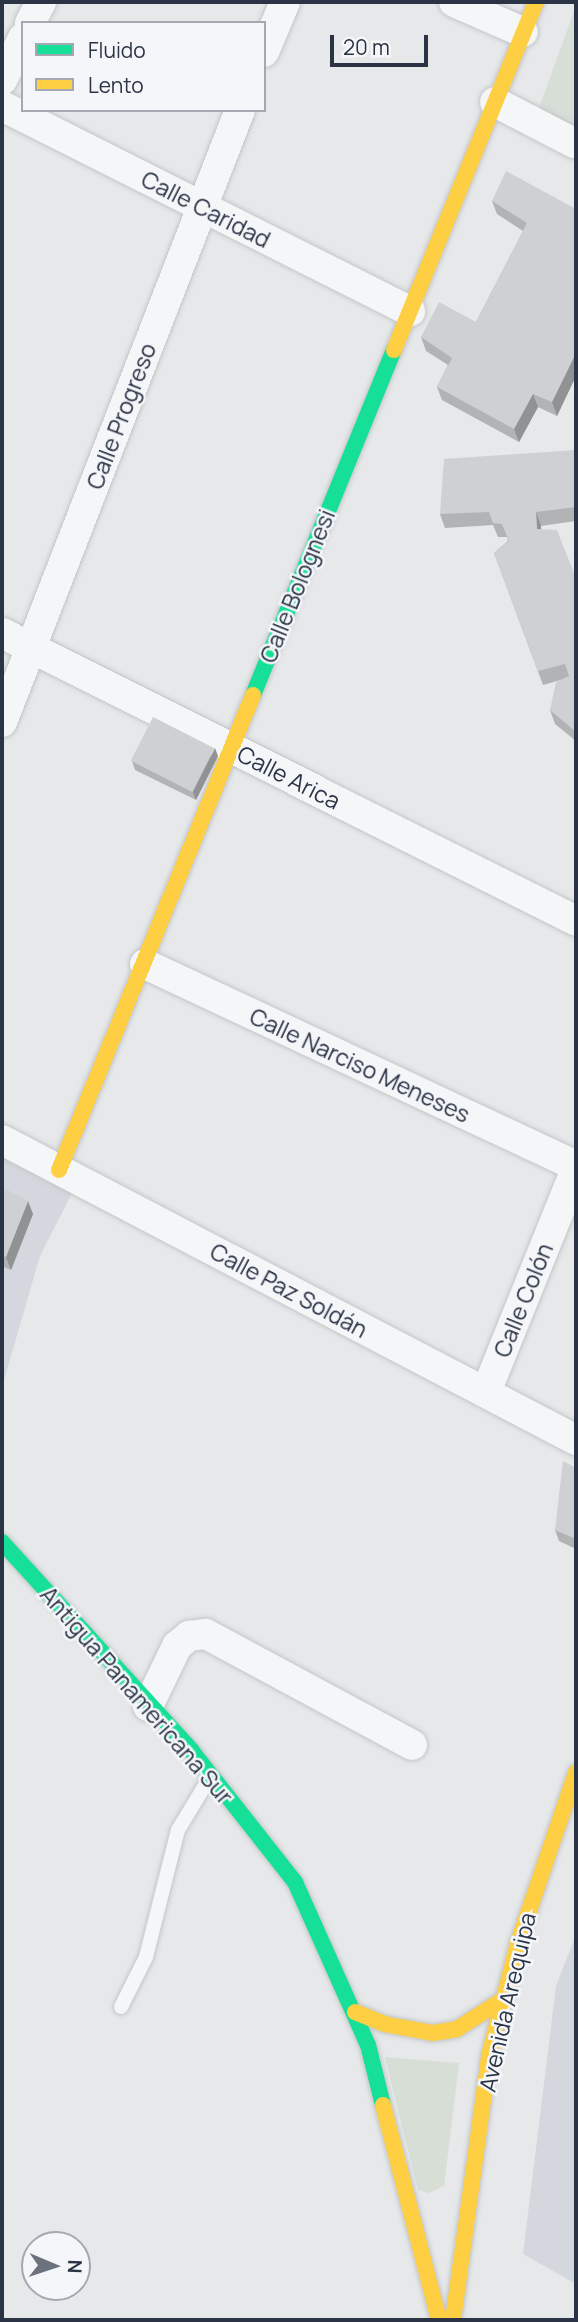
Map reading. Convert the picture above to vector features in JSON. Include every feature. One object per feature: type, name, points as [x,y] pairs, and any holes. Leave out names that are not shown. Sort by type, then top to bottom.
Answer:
[{"type":"main road","name":"Calle Bolognesi","points":[[59,1170],[536,2]]},
{"type":"main road","name":"Antigua Panamericana Sur","points":[[2,1542],[211,1774],[295,1882],[355,2012],[439,2320]]},
{"type":"main road","name":"Avenida Arequipa","points":[[453,2320],[489,2056],[555,1823],[576,1773]]},
{"type":"main road","points":[[355,2012],[384,2024],[433,2033],[457,2029],[504,1999]]},
{"type":"street","points":[[31,21],[41,2]]},
{"type":"street","points":[[266,47],[285,2]]},
{"type":"street","points":[[454,2],[523,32]]},
{"type":"street","points":[[2,80],[21,42]]},
{"type":"street","points":[[495,102],[576,144]]},
{"type":"street","name":"Calle Caridad","points":[[2,106],[410,310]]},
{"type":"street","name":"Calle Progreso","points":[[2,722],[33,649],[239,112]]},
{"type":"street","name":"Calle Arica","points":[[2,633],[576,921]]},
{"type":"street","name":"Calle Narciso Meneses","points":[[145,964],[576,1168]]},
{"type":"street","name":"Calle Paz Soldán","points":[[2,1140],[576,1440]]},
{"type":"street","name":"Calle Colón","points":[[485,1392],[576,1168]]},
{"type":"street","points":[[148,1706],[177,1646],[189,1636],[206,1633],[412,1745]]},
{"type":"lane","points":[[121,2007],[146,1956],[178,1830],[211,1774]]},
{"type":"shaded area","points":[[576,6],[576,142],[534,122]]},
{"type":"shaded area","points":[[2,1154],[73,1191],[40,1256],[2,1387]]},
{"type":"shaded area","points":[[576,1935],[576,2284],[523,2254],[556,1986]]},
{"type":"shaded area","points":[[385,2057],[459,2063],[444,2186],[429,2193],[418,2190]]},
{"type":"building","points":[[506,171],[576,209],[576,353],[552,402],[533,394],[514,429],[437,387],[452,358],[421,337],[439,302],[476,322],[527,223],[492,201]]},
{"type":"building","points":[[576,450],[576,507],[536,512],[537,529],[557,530],[576,578],[576,732],[550,710],[556,682],[569,676],[565,664],[538,671],[494,553],[509,541],[502,524],[493,523],[489,512],[440,514],[444,459]]},
{"type":"building","points":[[153,717],[214,748],[192,792],[131,761]]},
{"type":"building","points":[[2,1187],[28,1201],[6,1257],[2,1255]]},
{"type":"building","points":[[563,1461],[576,1468],[576,1539],[555,1530]]},
{"type":"traffic: fast","points":[[253,695],[394,350]]},
{"type":"traffic: fast","points":[[2,1542],[191,1750],[295,1882],[368,2045],[383,2105]]},
{"type":"traffic: slow","points":[[394,350],[536,2]]},
{"type":"traffic: slow","points":[[59,1170],[253,695]]},
{"type":"traffic: slow","points":[[453,2320],[489,2056],[518,1943],[576,1773]]},
{"type":"traffic: slow","points":[[355,2012],[384,2024],[433,2033],[457,2029],[504,1999]]},
{"type":"traffic: slow","points":[[383,2105],[439,2320]]}]
